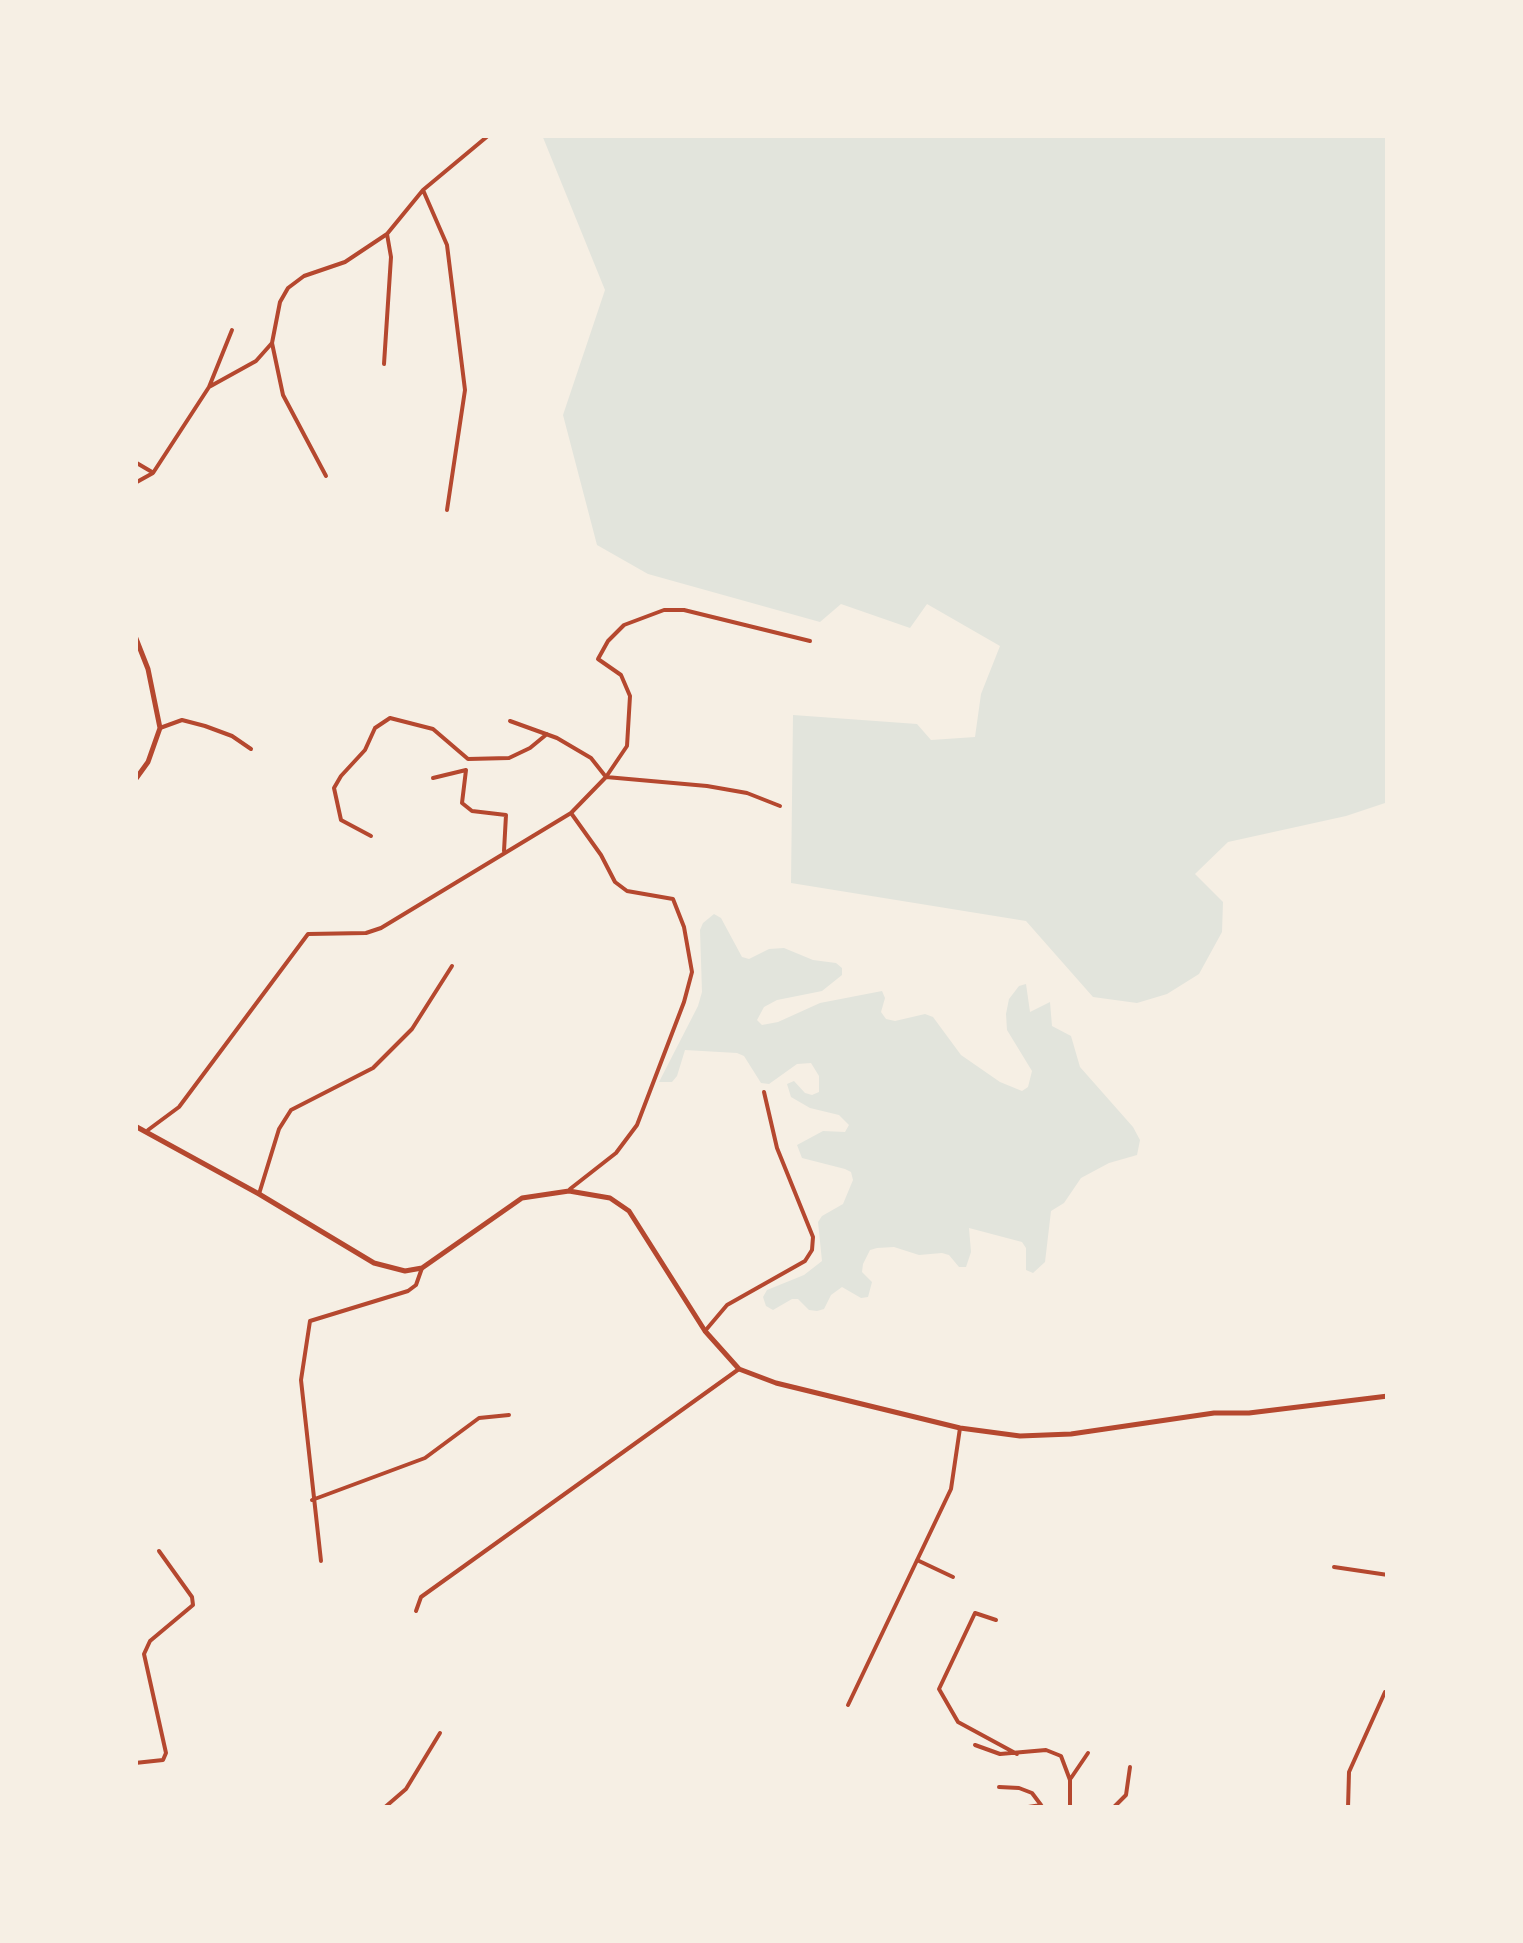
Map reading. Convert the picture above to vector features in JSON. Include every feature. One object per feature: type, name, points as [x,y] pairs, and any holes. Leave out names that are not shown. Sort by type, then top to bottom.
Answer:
[{"type":"street","points":[[326,476],[284,395],[272,342],[280,302],[288,288],[304,276],[345,262],[387,234],[423,190],[489,135]]},
{"type":"street","points":[[423,190],[446,246],[464,390],[448,510]]},
{"type":"street","points":[[384,364],[391,257],[387,234]]},
{"type":"street","points":[[135,484],[154,473],[209,387],[232,330]]},
{"type":"street","points":[[209,387],[256,360],[272,342]]},
{"type":"street","points":[[135,462],[154,473]]},
{"type":"street","points":[[138,1131],[179,1107],[308,934],[366,933],[381,928],[571,813],[606,777],[627,746],[630,696],[621,676],[598,659],[608,640],[624,625],[664,610],[684,610],[810,642]]},
{"type":"street","points":[[135,636],[148,669],[160,728],[148,762],[135,780]]},
{"type":"street","points":[[371,836],[342,820],[334,788],[365,750],[376,728],[390,718],[433,729],[468,759],[509,758],[547,734]]},
{"type":"street","points":[[160,728],[182,720],[232,736],[250,749]]},
{"type":"street","points":[[510,721],[547,734],[591,758],[606,777],[708,786],[747,793],[780,806]]},
{"type":"street","points":[[433,778],[466,770],[462,804],[472,811],[506,815],[504,852]]},
{"type":"street","points":[[568,1191],[616,1153],[637,1125],[692,972],[684,927],[674,899],[627,891],[615,882],[571,813]]},
{"type":"street","points":[[259,1194],[279,1129],[291,1110],[373,1068],[412,1029],[452,966]]},
{"type":"street","points":[[705,1331],[727,1305],[805,1261],[812,1250],[812,1237],[777,1148],[764,1092]]},
{"type":"street","points":[[138,1131],[259,1194],[374,1263],[405,1271],[422,1268],[522,1198],[568,1191],[610,1198],[629,1212],[705,1331],[739,1369],[776,1382],[960,1428],[1020,1436],[1070,1434],[1214,1413],[1248,1413],[1388,1396]]},
{"type":"street","points":[[321,1561],[302,1380],[310,1321],[408,1291],[416,1285],[422,1268]]},
{"type":"street","points":[[416,1611],[421,1597],[739,1369]]},
{"type":"street","points":[[312,1500],[424,1458],[479,1418],[509,1414]]},
{"type":"street","points":[[848,1705],[952,1490],[960,1428]]},
{"type":"street","points":[[135,1763],[163,1760],[166,1753],[144,1654],[150,1641],[193,1605],[192,1597],[160,1551]]},
{"type":"street","points":[[918,1560],[954,1576]]},
{"type":"street","points":[[1334,1568],[1388,1575]]},
{"type":"street","points":[[996,1620],[975,1613],[939,1689],[958,1722],[1017,1754]]},
{"type":"street","points":[[1348,1808],[1349,1772],[1386,1692]]},
{"type":"street","points":[[384,1808],[406,1789],[440,1734]]},
{"type":"street","points":[[975,1746],[1000,1754],[1046,1750],[1061,1756],[1070,1780],[1070,1808]]},
{"type":"street","points":[[1070,1780],[1088,1753]]},
{"type":"street","points":[[1113,1808],[1126,1795],[1130,1767]]},
{"type":"street","points":[[999,1788],[1032,1793],[1042,1807]]},
{"type":"street","points":[[1022,1808],[1042,1807]]},
{"type":"shaded area","points":[[542,135],[1388,135],[1388,802],[1346,816],[1228,842],[1195,874],[1223,902],[1222,932],[1199,974],[1167,994],[1137,1003],[1093,997],[1026,921],[791,883],[793,715],[917,724],[931,740],[975,737],[981,694],[1000,646],[927,604],[910,628],[841,604],[820,622],[648,574],[597,545],[563,415],[605,290]]},
{"type":"shaded area","points":[[714,914],[721,918],[742,957],[749,959],[769,949],[784,948],[842,968],[842,975],[822,991],[777,1000],[764,1007],[757,1020],[762,1025],[820,1003],[882,991],[885,998],[881,1012],[886,1019],[895,1021],[925,1014],[933,1017],[961,1055],[1000,1082],[1022,1091],[1028,1087],[1032,1071],[1007,1030],[1006,1014],[1009,999],[1019,986],[1026,984],[1030,1012],[1050,1002],[1052,1026],[1071,1036],[1080,1067],[1133,1127],[1140,1140],[1137,1155],[1109,1163],[1081,1178],[1064,1203],[1051,1211],[1045,1262],[1033,1273],[1026,1270],[1026,1248],[1022,1242],[969,1228],[971,1252],[966,1267],[959,1267],[942,1253],[919,1255],[894,1247],[877,1248],[870,1250],[863,1264],[862,1272],[872,1282],[868,1297],[861,1298],[842,1287],[831,1295],[824,1309],[809,1310],[798,1299],[792,1299],[773,1310],[766,1306],[763,1297],[767,1290],[804,1275],[822,1261],[818,1222],[843,1204],[853,1180],[851,1172],[845,1169],[802,1158],[797,1145],[823,1131],[845,1132],[849,1125],[839,1115],[810,1108],[791,1097],[787,1084],[794,1081],[805,1093],[819,1092],[819,1076],[811,1063],[797,1064],[769,1084],[761,1083],[744,1056],[737,1053],[685,1050],[677,1076],[672,1082],[659,1082],[698,1006],[702,992],[700,930]]}]
